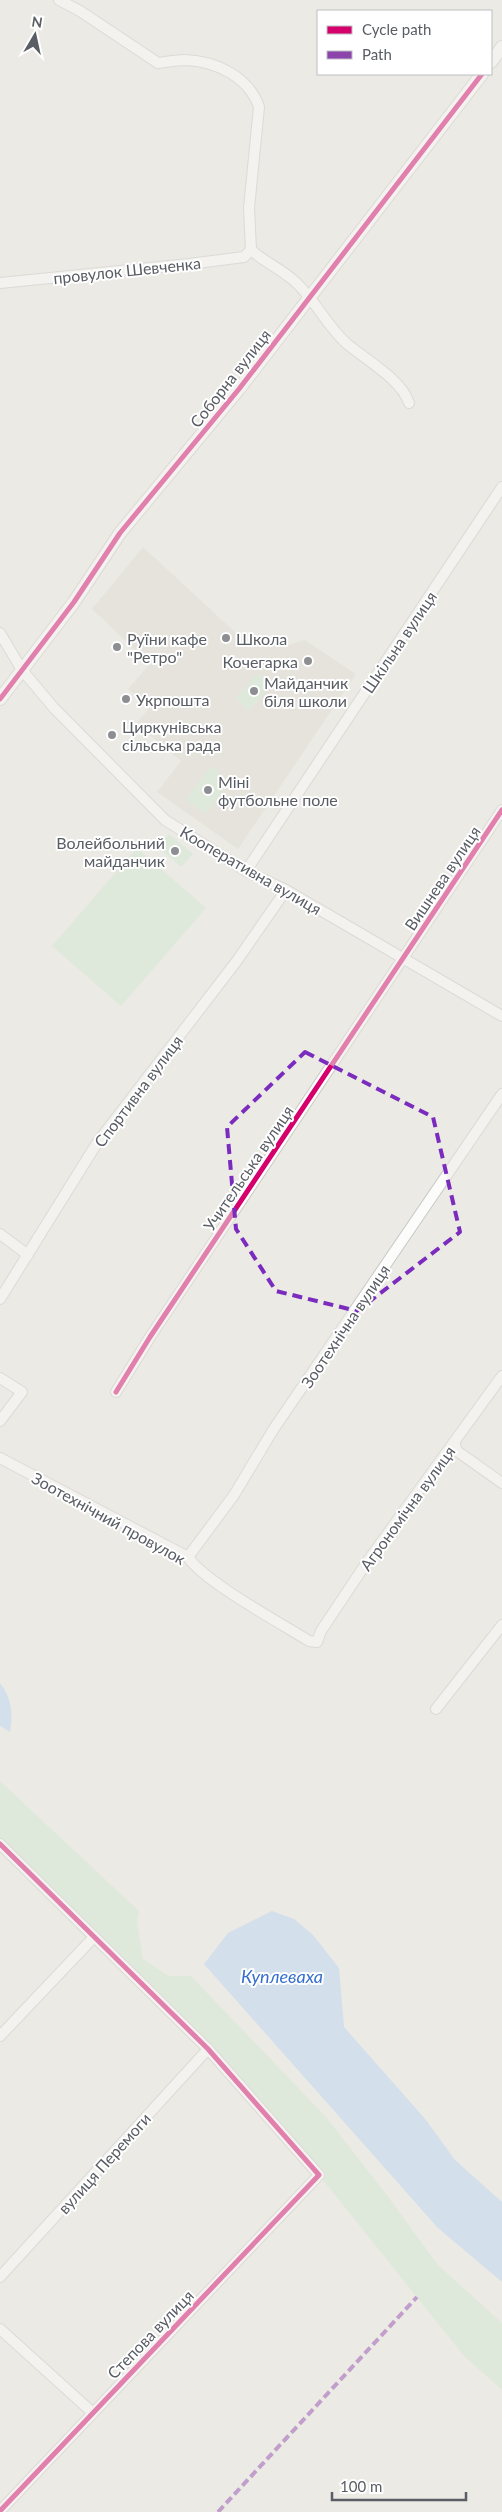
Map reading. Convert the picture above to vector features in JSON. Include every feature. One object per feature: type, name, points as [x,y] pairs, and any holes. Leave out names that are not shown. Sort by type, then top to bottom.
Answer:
[{"type":"street","points":[[60,0],[80,11],[158,63],[185,60],[210,64],[244,81],[254,94],[259,107],[248,208],[251,250],[291,279],[310,296],[319,314],[345,342],[405,391],[409,403]]},
{"type":"street","points":[[492,61],[502,46]]},
{"type":"street","name":"Соборна вулиця","points":[[0,699],[74,602],[120,533],[239,389],[481,75]]},
{"type":"street","name":"провулок Шевченка","points":[[0,283],[244,257],[251,250]]},
{"type":"street","name":"Шкільна вулиця","points":[[246,871],[502,487]]},
{"type":"street","name":"Кооперативна вулиця","points":[[0,633],[22,670],[54,708],[165,820],[246,871],[286,890],[502,1016]]},
{"type":"street","name":"Вишнева вулиця","points":[[402,959],[502,810]]},
{"type":"street","name":"Спортивна вулиця","points":[[0,1300],[97,1143],[236,962],[286,890]]},
{"type":"street","name":"Учительська вулиця","points":[[116,1392],[402,959]]},
{"type":"street","name":"Зоотехнічна вулиця","points":[[188,1557],[234,1495],[273,1430],[502,1094]]},
{"type":"street","points":[[0,1234],[28,1255]]},
{"type":"street","name":"Агрономічна вулиця","points":[[317,1642],[321,1631],[367,1562],[502,1376]]},
{"type":"street","points":[[0,1378],[22,1392],[0,1421]]},
{"type":"street","points":[[454,1442],[458,1452],[502,1482]]},
{"type":"street","name":"Зоотехнічний провулок","points":[[0,1458],[188,1557],[194,1567],[225,1588],[303,1637],[317,1642]]},
{"type":"street","points":[[436,1709],[502,1625]]},
{"type":"street","points":[[0,1844],[208,2049]]},
{"type":"street","points":[[0,2036],[94,1937]]},
{"type":"street","name":"Степова вулиця","points":[[0,2512],[319,2175],[208,2049]]},
{"type":"street","name":"вулиця Перемоги","points":[[0,2277],[208,2049]]},
{"type":"street","points":[[0,2329],[93,2413]]},
{"type":"highlighted area","points":[[305,1052],[433,1117],[460,1232],[357,1311],[276,1291],[236,1229],[227,1127]]},
{"type":"shaded area","points":[[143,547],[252,648],[258,645],[288,645],[305,640],[356,674],[238,849],[157,792],[181,761],[136,724],[150,707],[128,689],[150,664],[92,609]]},
{"type":"green space","name":"Майданчик біля школи","points":[[258,673],[272,684],[249,711],[236,698]]},
{"type":"green space","name":"Міні футбольне поле","points":[[211,766],[230,781],[205,814],[186,799]]},
{"type":"green space","name":"Волейбольний майданчик","points":[[169,834],[193,854],[181,867],[158,847]]},
{"type":"green space","points":[[137,848],[206,908],[121,1006],[52,946]]},
{"type":"green space","points":[[0,1781],[139,1911],[137,1922],[143,1959],[169,1976],[191,1976],[326,2117],[438,2265],[502,2323],[502,2390],[464,2356],[319,2175],[258,2105],[0,1848]]},
{"type":"water","points":[[0,1683],[7,1694],[11,1706],[10,1732],[0,1726]]},
{"type":"water","name":"Куплеваха","points":[[272,1911],[294,1919],[313,1935],[339,1968],[344,2027],[426,2120],[455,2160],[502,2202],[502,2282],[438,2228],[204,1964],[228,1933]]},
{"type":"marked path","points":[[218,2512],[417,2297]]},
{"type":"cycle path","points":[[0,699],[74,602],[120,533],[239,389],[481,75]]},
{"type":"cycle path","points":[[116,1392],[150,1337],[502,810]]},
{"type":"cycle path","points":[[0,1844],[208,2049],[319,2175],[0,2511]]},
{"type":"place","name":"Школа","points":[[226,638]]},
{"type":"place","name":"Руїни кафе \"Ретро\"","points":[[117,647]]},
{"type":"place","name":"Кочегарка","points":[[308,661]]},
{"type":"place","name":"Майданчик біля школи","points":[[254,691]]},
{"type":"place","name":"Укрпошта","points":[[126,699]]},
{"type":"place","name":"Циркунівська сільська рада","points":[[112,735]]},
{"type":"place","name":"Міні футбольне поле","points":[[208,790]]},
{"type":"place","name":"Волейбольний майданчик","points":[[175,851]]}]
